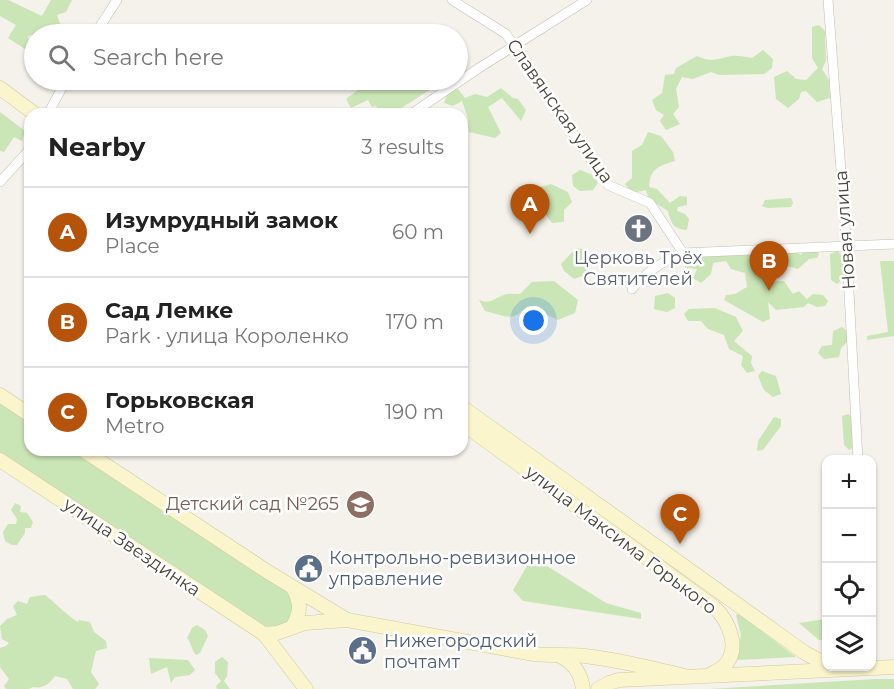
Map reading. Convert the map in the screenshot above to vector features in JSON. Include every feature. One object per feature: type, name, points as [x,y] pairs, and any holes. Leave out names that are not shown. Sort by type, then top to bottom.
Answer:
[{"type":"street","points":[[101,24],[117,0]]},
{"type":"street","name":"Славянская улица","points":[[452,0],[506,34],[608,185],[650,203],[683,253]]},
{"type":"street","points":[[468,77],[587,0]]},
{"type":"street","name":"Новая улица","points":[[828,0],[846,246],[858,455]]},
{"type":"street","points":[[0,88],[27,108]]},
{"type":"street","points":[[50,108],[60,90]]},
{"type":"street","points":[[420,108],[448,90]]},
{"type":"street","points":[[0,182],[24,156]]},
{"type":"street","points":[[632,289],[644,275],[667,259],[683,253],[894,244]]},
{"type":"street","points":[[0,395],[24,411]]},
{"type":"street","name":"улица Максима Горького","points":[[468,410],[788,641],[822,662]]},
{"type":"street","name":"улица Максима Горького","points":[[468,427],[714,607],[723,616],[729,628],[732,649],[723,667],[711,674]]},
{"type":"street","points":[[92,456],[293,588],[346,620]]},
{"type":"street","name":"улица Звездинка","points":[[0,459],[264,634],[306,689]]},
{"type":"street","points":[[293,588],[299,600],[300,610],[293,626]]},
{"type":"street","points":[[264,634],[277,633],[305,623],[346,620],[517,651],[626,661],[685,676]]},
{"type":"street","points":[[560,656],[577,669],[584,689]]},
{"type":"street","points":[[876,667],[894,667]]},
{"type":"street","points":[[598,689],[620,680],[822,669]]},
{"type":"green space","points":[[0,0],[8,0],[42,16],[51,0],[72,0],[66,12],[57,15],[60,24],[24,24],[24,48],[8,38],[16,25],[0,16]]},
{"type":"green space","points":[[819,25],[825,31],[826,61],[822,69],[829,80],[830,98],[817,102],[806,91],[801,92],[799,99],[788,108],[776,99],[774,77],[787,71],[796,79],[806,80],[818,68],[812,58],[812,27]]},
{"type":"green space","points":[[763,50],[773,59],[772,68],[764,74],[719,75],[711,72],[693,79],[682,77],[676,89],[679,107],[673,114],[680,124],[666,130],[660,121],[664,115],[656,110],[652,100],[662,93],[665,75],[674,74],[676,68],[697,56],[711,60],[733,56],[752,58]]},
{"type":"green space","points":[[501,88],[513,98],[518,99],[526,110],[521,121],[502,98],[488,107],[501,133],[495,138],[469,132],[468,108],[464,108],[462,101],[453,106],[444,103],[448,92],[455,90],[459,90],[465,98],[475,94],[487,97]]},
{"type":"green space","points":[[358,90],[429,90],[401,108],[372,107],[368,100],[351,108],[346,99]]},
{"type":"green space","points":[[0,112],[24,130],[24,134],[22,141],[14,137],[4,152],[0,151]]},
{"type":"green space","points":[[648,132],[661,136],[673,152],[675,161],[653,172],[649,187],[657,189],[670,203],[680,196],[687,197],[687,205],[678,207],[677,211],[685,214],[689,219],[687,230],[673,225],[668,211],[649,199],[646,190],[632,193],[625,184],[632,178],[632,151],[642,145]]},
{"type":"green space","points":[[580,170],[593,175],[598,183],[593,190],[580,191],[573,186],[572,175]]},
{"type":"green space","points":[[551,184],[568,192],[572,202],[564,210],[564,222],[552,223],[546,215],[547,206],[534,198],[538,188]]},
{"type":"green space","points":[[791,198],[793,203],[791,207],[767,208],[762,206],[765,200]]},
{"type":"green space","points":[[741,246],[749,254],[793,250],[801,255],[806,249],[815,249],[819,254],[817,258],[809,259],[798,269],[776,263],[763,264],[763,279],[767,282],[784,281],[793,294],[799,291],[807,299],[813,294],[823,295],[828,301],[825,306],[817,307],[808,303],[804,307],[776,310],[768,302],[770,319],[763,322],[724,300],[726,295],[735,294],[747,287],[745,273],[731,269],[726,261],[713,263],[711,274],[701,283],[693,278],[697,269],[686,268],[679,259],[687,255],[713,255],[721,247]]},
{"type":"green space","points":[[576,248],[583,249],[590,264],[583,276],[574,279],[564,271],[561,264]]},
{"type":"green space","points":[[838,251],[843,258],[843,279],[837,284],[831,280],[830,254]]},
{"type":"green space","points":[[880,261],[894,261],[894,336],[867,340],[867,336],[888,332]]},
{"type":"green space","points":[[554,281],[578,300],[575,313],[558,320],[528,306],[517,315],[504,316],[485,311],[479,300],[490,301],[506,294],[520,294],[532,282]]},
{"type":"green space","points":[[668,293],[675,298],[675,308],[667,312],[654,309],[655,296]]},
{"type":"green space","points":[[715,308],[736,317],[743,331],[734,341],[752,356],[751,363],[755,371],[747,373],[741,365],[743,356],[729,349],[724,335],[708,329],[701,321],[688,321],[684,314],[689,309]]},
{"type":"green space","points":[[842,327],[848,332],[848,341],[841,348],[839,357],[824,359],[818,353],[822,346],[832,345],[833,331]]},
{"type":"green space","points":[[762,371],[776,376],[781,394],[773,397],[764,390],[758,376]]},
{"type":"green space","points":[[0,401],[24,417],[24,456],[83,456],[290,591],[296,607],[287,624],[266,629],[0,454]]},
{"type":"green space","points":[[848,414],[853,418],[856,446],[849,450],[844,445],[842,416]]},
{"type":"green space","points":[[774,417],[781,419],[781,426],[763,450],[757,451],[758,441]]},
{"type":"green space","points":[[15,503],[21,506],[20,512],[27,513],[33,522],[31,528],[25,528],[25,533],[17,545],[12,545],[5,541],[3,532],[8,524],[16,524],[17,519],[11,510]]},
{"type":"green space","points":[[527,566],[547,566],[606,603],[641,613],[641,619],[523,601],[513,590]]},
{"type":"green space","points":[[45,595],[78,622],[79,620],[90,622],[94,632],[106,641],[107,648],[96,651],[91,672],[99,684],[95,689],[73,689],[67,679],[55,676],[43,687],[6,689],[4,686],[9,679],[0,667],[0,648],[9,643],[2,639],[0,626],[7,619],[17,615],[13,606],[18,601],[27,604],[30,597]]},
{"type":"green space","points":[[739,614],[796,657],[737,660],[741,635],[736,615]]},
{"type":"green space","points":[[822,620],[822,640],[819,640],[799,623]]},
{"type":"green space","points":[[197,625],[205,630],[208,636],[200,653],[196,655],[187,638],[192,628]]},
{"type":"green space","points":[[222,657],[228,662],[227,676],[224,681],[230,689],[217,689],[216,686],[221,681],[215,673],[215,662]]},
{"type":"green space","points":[[149,658],[188,660],[195,670],[190,675],[175,677],[171,683],[167,667],[151,674]]},
{"type":"green space","points":[[894,679],[894,689],[709,689]]},
{"type":"place","name":"Церковь Трёх Святителей","points":[[638,229]]},
{"type":"place","name":"Изумрудный замок","points":[[530,234]]},
{"type":"place","name":"Сад Лемке","points":[[769,291]]},
{"type":"place","name":"Детский сад №265","points":[[360,504]]},
{"type":"place","name":"Горьковская","points":[[680,544]]},
{"type":"place","name":"Контрольно-ревизионное управление","points":[[308,568]]},
{"type":"place","name":"Нижегородский почтамт","points":[[363,651]]}]
